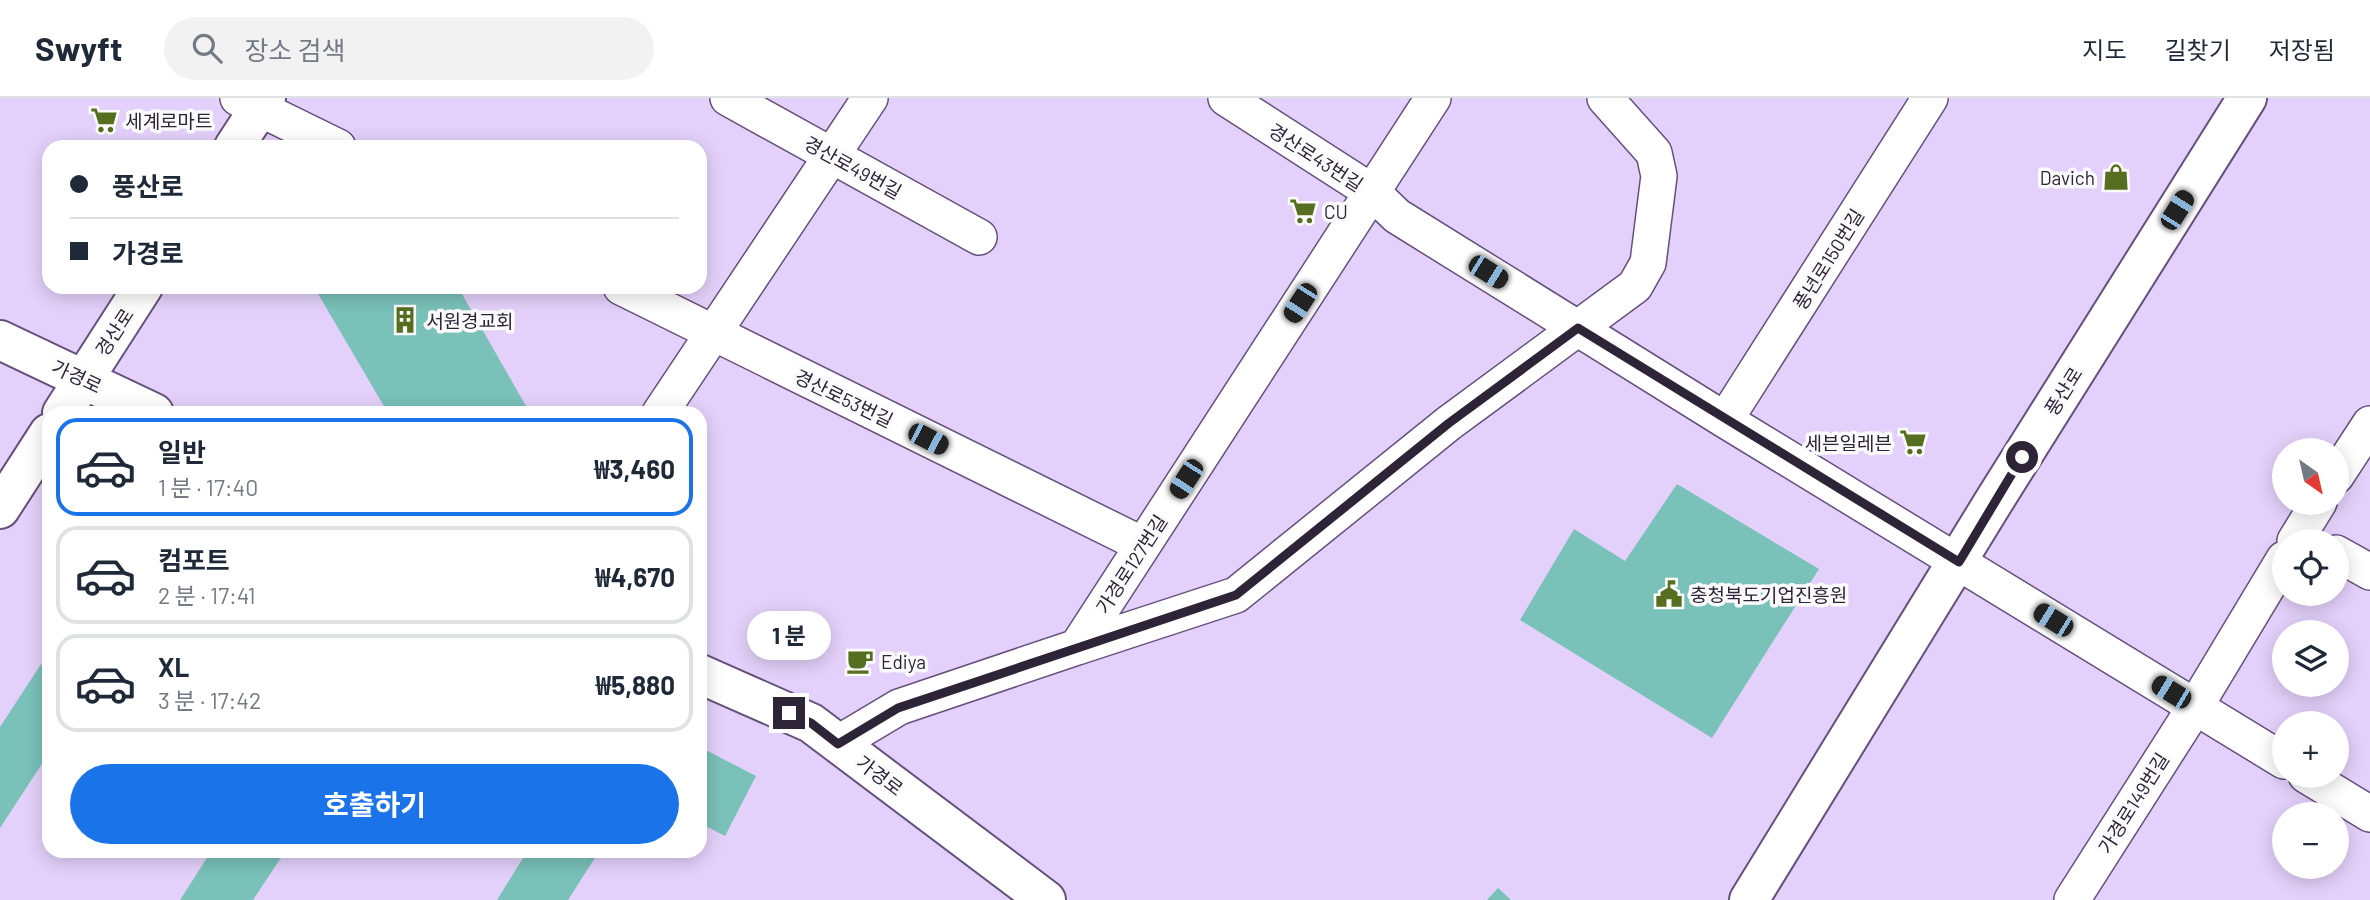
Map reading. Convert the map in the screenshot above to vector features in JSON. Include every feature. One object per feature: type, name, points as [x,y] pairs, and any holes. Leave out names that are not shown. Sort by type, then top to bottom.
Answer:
[{"type":"street","name":"경산로49번길","points":[[727,98],[979,237]]},
{"type":"street","points":[[665,406],[870,98]]},
{"type":"street","name":"경산로43번길","points":[[1226,98],[1372,192],[1397,216],[2272,754]]},
{"type":"street","name":"가경로127번길","points":[[1077,647],[1433,98]]},
{"type":"street","points":[[838,744],[898,708],[1236,595],[1449,423],[1635,286],[1648,263],[1659,176],[1654,153],[1605,98]]},
{"type":"street","name":"풍년로150번길","points":[[1725,420],[1930,98]]},
{"type":"street","name":"풍산로","points":[[1749,900],[1959,562],[2008,478],[2247,98]]},
{"type":"street","points":[[237,140],[254,101],[325,140]]},
{"type":"street","name":"경산로","points":[[66,406],[138,294]]},
{"type":"street","name":"경산로53번길","points":[[635,294],[1143,545]]},
{"type":"street","name":"가경로","points":[[0,340],[139,406]]},
{"type":"street","points":[[2349,456],[2370,425]]},
{"type":"street","points":[[0,509],[42,444]]},
{"type":"street","points":[[2349,560],[2370,572]]},
{"type":"street","name":"가경로149번길","points":[[2072,900],[2272,586]]},
{"type":"street","name":"가경로","points":[[707,677],[811,723],[1046,900]]},
{"type":"street","points":[[2327,788],[2370,814]]},
{"type":"building","name":"서원경교회","points":[[318,294],[462,294],[526,406],[384,406]]},
{"type":"building","name":"충청북도기업진흥원","points":[[1677,484],[1819,569],[1712,738],[1520,620],[1574,529],[1625,561]]},
{"type":"building","points":[[42,663],[42,764],[0,828],[0,727]]},
{"type":"building","points":[[707,751],[756,776],[725,836],[707,827]]},
{"type":"building","points":[[207,858],[281,858],[253,900],[180,900]]},
{"type":"building","points":[[523,858],[595,858],[568,900],[497,900]]},
{"type":"building","points":[[1498,888],[1511,900],[1487,900]]},
{"type":"place","name":"세계로마트","points":[[104,120]]},
{"type":"place","name":"Davich","points":[[2116,177]]},
{"type":"place","name":"CU","points":[[1303,211]]},
{"type":"place","name":"서원경교회","points":[[405,320]]},
{"type":"place","name":"세븐일레븐","points":[[1913,442]]},
{"type":"place","name":"충청북도기업진흥원","points":[[1669,594]]},
{"type":"place","name":"Ediya","points":[[860,661]]},
{"type":"route","points":[[789,713],[811,723],[838,744],[898,708],[1236,595],[1449,423],[1578,328],[1959,562],[2022,457]]}]
